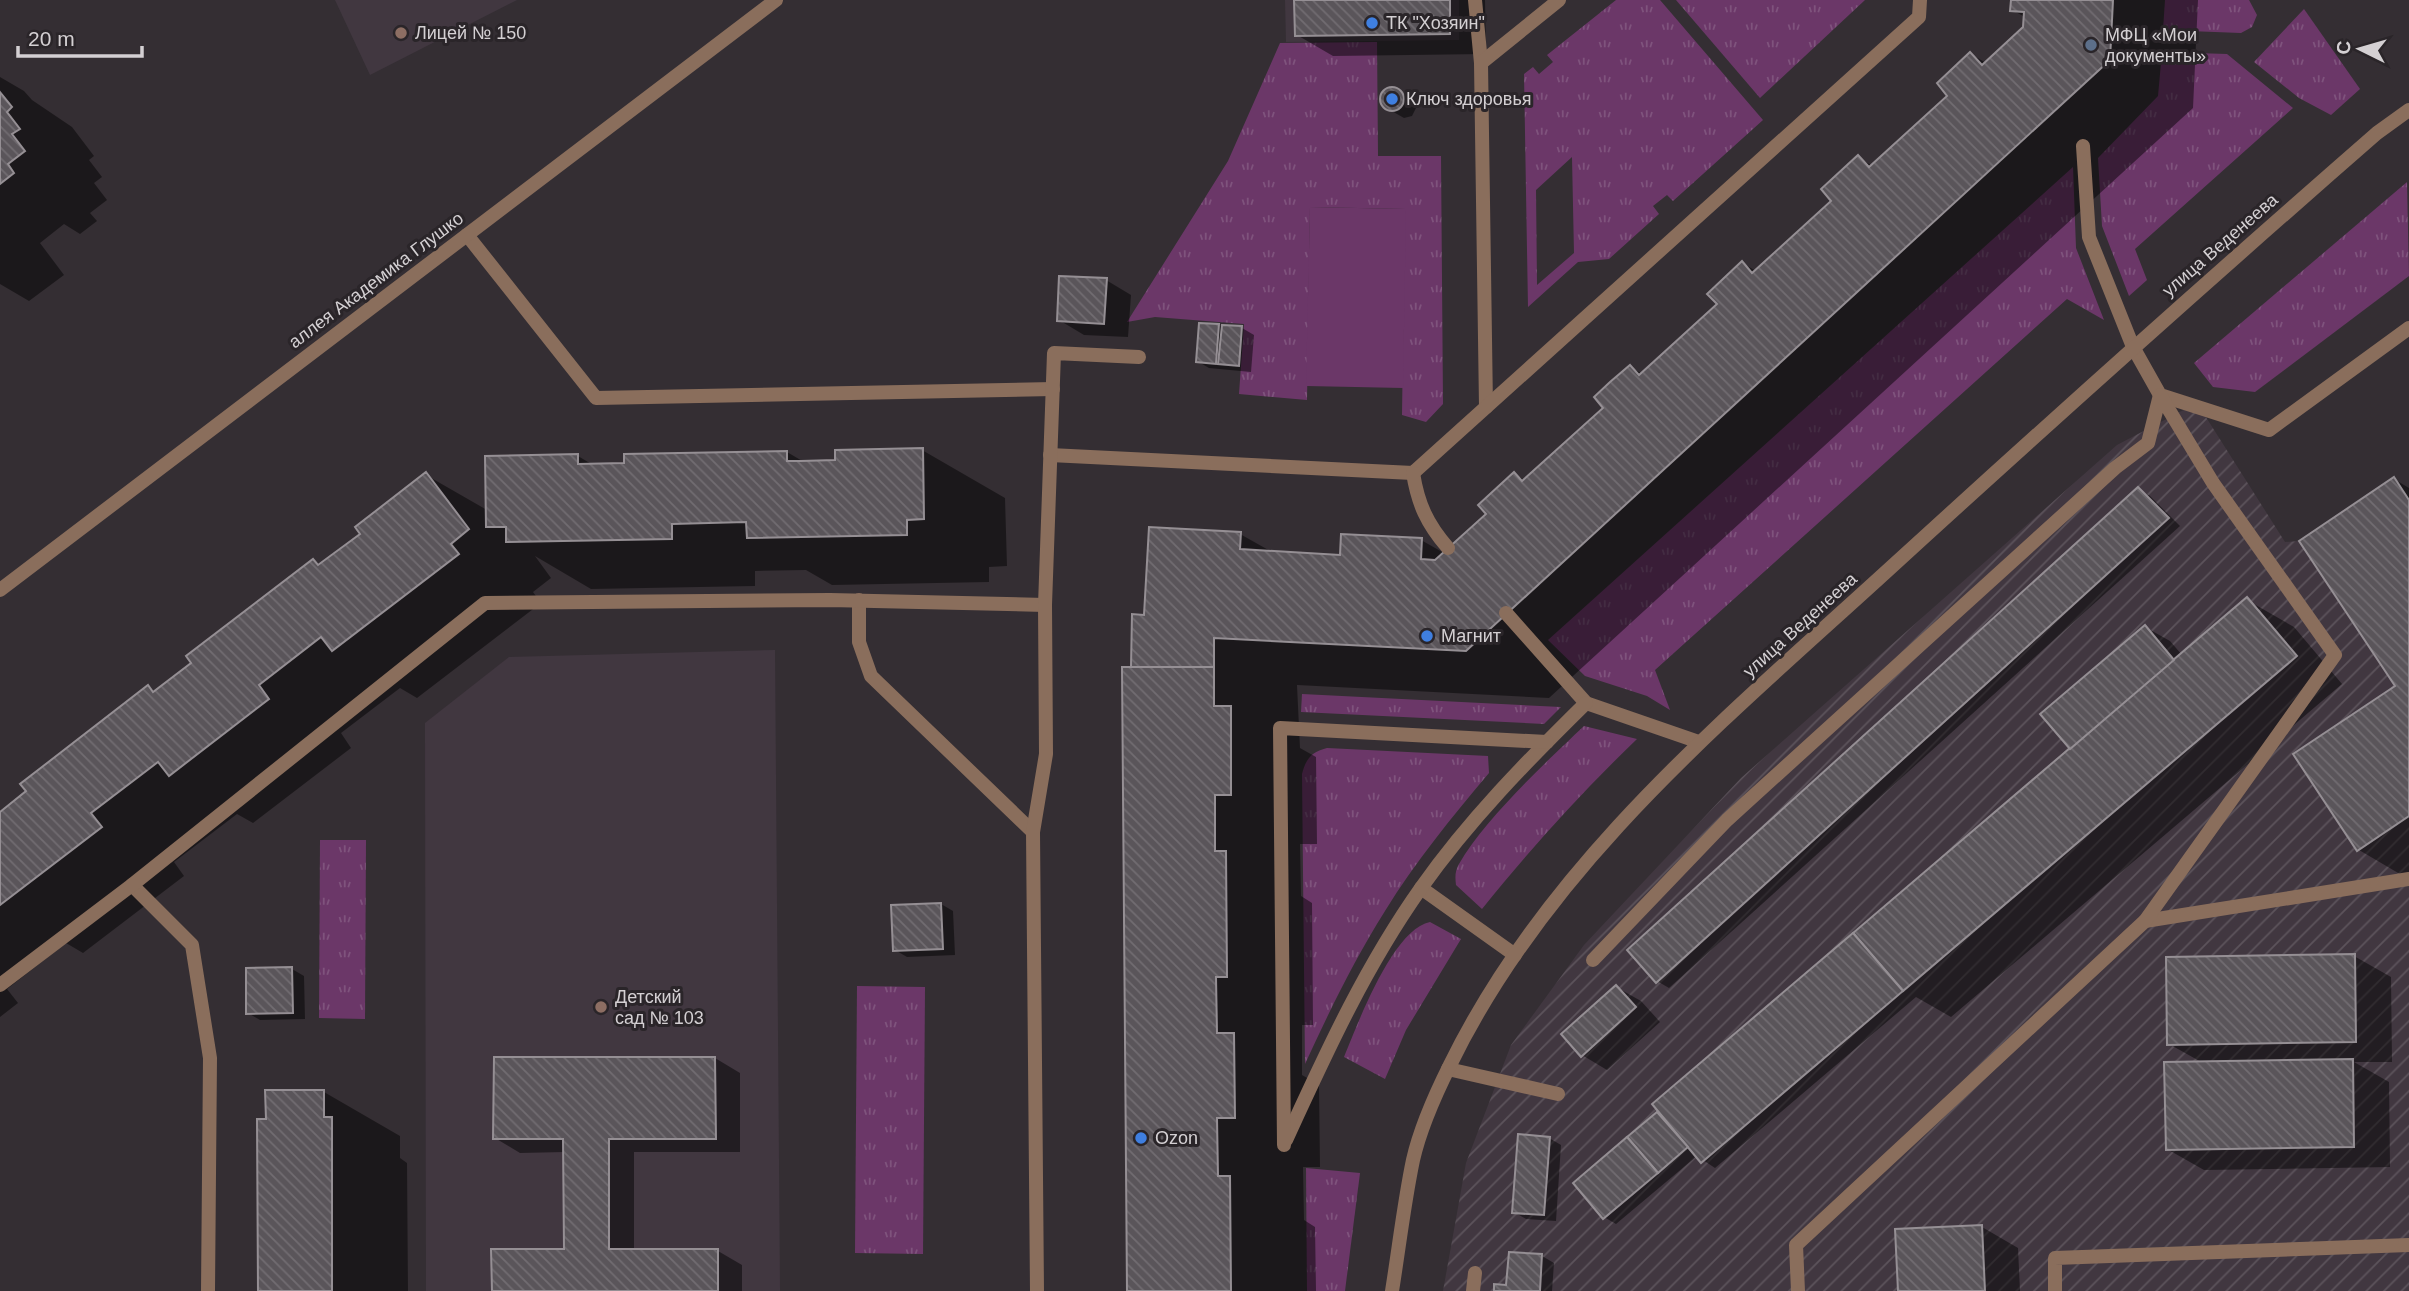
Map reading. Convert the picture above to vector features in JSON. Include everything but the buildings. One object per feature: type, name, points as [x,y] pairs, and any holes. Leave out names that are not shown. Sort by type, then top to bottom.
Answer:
[{"type":"street","name":"аллея Академика Глушко","points":[[0,590],[776,0]]},
{"type":"street","points":[[1475,0],[1481,63],[1486,407]]},
{"type":"street","points":[[1481,63],[1559,0]]},
{"type":"street","points":[[1050,455],[1413,473],[1919,17],[1920,0]]},
{"type":"street","name":"улица Веденеева","points":[[1392,1291],[1414,1156],[1448,1069],[1471,1024],[1514,954],[1591,854],[1699,743],[2133,347],[2376,132],[2409,110]]},
{"type":"street","points":[[1798,1291],[1796,1245],[2146,920],[2335,656],[2213,483],[2133,347],[2089,237],[2083,146]]},
{"type":"street","points":[[467,235],[596,397],[1052,388]]},
{"type":"street","points":[[2160,395],[2269,430],[2409,328]]},
{"type":"street","points":[[1037,1291],[1033,832],[1046,754],[1045,605],[1054,353],[1139,356]]},
{"type":"street","points":[[1593,960],[1727,821],[2115,468],[2148,443],[2160,395]]},
{"type":"street","points":[[1413,473],[1418,502],[1430,528],[1447,548]]},
{"type":"street","points":[[0,985],[132,884],[485,603],[859,600],[1045,605]]},
{"type":"street","points":[[859,600],[859,642],[872,676],[1033,832]]},
{"type":"street","points":[[1506,614],[1586,703],[1699,743]]},
{"type":"street","points":[[1547,742],[1280,728],[1284,1145],[1342,1020],[1379,953],[1420,888],[1467,828],[1586,703]]},
{"type":"street","points":[[2146,920],[2409,879]]},
{"type":"street","points":[[132,884],[192,945],[210,1058],[208,1291]]},
{"type":"street","points":[[1420,888],[1514,954]]},
{"type":"street","points":[[1448,1069],[1558,1094]]},
{"type":"street","points":[[2055,1291],[2055,1258],[2409,1245]]},
{"type":"street","points":[[1473,1291],[1475,1273]]},
{"type":"shaded area","name":"Лицей № 150","points":[[335,0],[517,0],[370,75]]},
{"type":"shaded area","name":"ТК \"Хозяин\"","points":[[1285,0],[1459,0],[1459,40],[1286,42]]},
{"type":"shaded area","points":[[2197,403],[2285,542],[2299,541],[2394,477],[2409,500],[2409,1291],[1443,1291],[1466,1163],[1511,1045],[1584,945],[1741,778],[2117,445]]},
{"type":"shaded area","name":"Детский сад № 103","points":[[775,650],[780,1291],[426,1291],[425,723],[509,657]]},
{"type":"green space","points":[[1616,0],[1660,0],[1763,120],[1673,201],[1667,195],[1653,206],[1659,214],[1609,259],[1578,262],[1528,307],[1524,74],[1533,67],[1539,74],[1553,62],[1547,55]],"holes":[[[1572,157],[1574,253],[1537,285],[1536,190]]]},
{"type":"green space","points":[[1676,0],[1865,0],[1760,98]]},
{"type":"green space","points":[[2165,0],[2249,0],[2257,15],[2252,27],[2241,33],[2163,30]]},
{"type":"green space","points":[[2304,9],[2360,89],[2331,115],[2299,98],[2254,62]]},
{"type":"green space","points":[[1377,42],[1378,156],[1441,156],[1443,404],[1426,422],[1402,415],[1405,209],[1310,207],[1307,400],[1239,394],[1244,324],[1155,317],[1127,322],[1228,161],[1280,43]]},
{"type":"green space","points":[[2162,52],[2227,54],[2293,108],[2135,249],[2147,280],[2129,296],[2102,226],[2098,158],[2158,96]]},
{"type":"green space","points":[[2073,167],[2076,248],[2104,320],[2067,299],[1655,670],[1670,710],[1647,696],[1585,676],[1548,640]]},
{"type":"green space","points":[[2407,182],[2409,276],[2255,392],[2213,387],[2194,363]]},
{"type":"green space","points":[[1310,207],[1406,209],[1403,388],[1306,386]]},
{"type":"green space","points":[[1302,694],[1561,707],[1544,724],[1301,712]]},
{"type":"green space","points":[[1584,726],[1637,739],[1557,821],[1482,909],[1456,885],[1459,864],[1500,810]]},
{"type":"green space","points":[[1327,748],[1488,756],[1489,773],[1421,857],[1385,911],[1342,986],[1305,1064],[1302,774],[1310,757]]},
{"type":"green space","points":[[320,840],[366,840],[365,1019],[319,1018]]},
{"type":"green space","points":[[1430,922],[1461,939],[1406,1030],[1385,1079],[1344,1057],[1378,979],[1390,959],[1416,928]]},
{"type":"green space","points":[[857,986],[925,987],[923,1254],[855,1253]]},
{"type":"green space","points":[[1306,1168],[1360,1173],[1345,1291],[1307,1291]]},
{"type":"place","name":"ТК \"Хозяин\"","points":[[1372,23]]},
{"type":"place","name":"Лицей № 150","points":[[401,33]]},
{"type":"place","name":"МФЦ «Мои документы»","points":[[2091,45]]},
{"type":"place","name":"Ключ здоровья","points":[[1392,99]]},
{"type":"place","name":"Магнит","points":[[1427,636]]},
{"type":"place","name":"Детский сад № 103","points":[[601,1007]]},
{"type":"place","name":"Ozon","points":[[1141,1138]]}]
